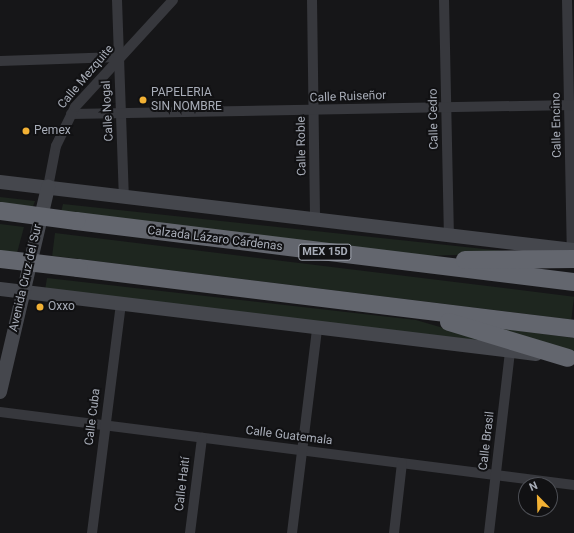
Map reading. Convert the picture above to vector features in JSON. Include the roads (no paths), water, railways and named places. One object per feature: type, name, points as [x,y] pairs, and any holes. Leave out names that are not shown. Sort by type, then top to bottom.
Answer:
[{"type":"highway","name":"Calzada Lázaro Cárdenas","points":[[0,211],[392,261],[574,282]]},
{"type":"highway","points":[[392,261],[574,253]]},
{"type":"highway","points":[[0,259],[574,329]]},
{"type":"highway","points":[[400,308],[571,359]]},
{"type":"main road","points":[[0,182],[315,219],[574,253]]},
{"type":"main road","name":"Avenida Cruz del Sur","points":[[0,392],[48,188]]},
{"type":"main road","points":[[0,290],[571,359]]},
{"type":"street","name":"Calle Nogal","points":[[117,0],[124,196]]},
{"type":"street","name":"Calle Mezquite","points":[[48,188],[56,146],[71,114],[118,57],[173,0]]},
{"type":"street","name":"Calle Roble","points":[[312,0],[315,219]]},
{"type":"street","name":"Calle Cedro","points":[[444,0],[450,237]]},
{"type":"street","name":"Calle Encino","points":[[567,0],[572,105],[574,253]]},
{"type":"street","points":[[0,61],[118,57]]},
{"type":"street","name":"Calle Ruiseñor","points":[[71,114],[314,112],[447,107],[572,105]]},
{"type":"street","name":"Calle Cuba","points":[[92,533],[121,305]]},
{"type":"street","points":[[292,533],[317,328]]},
{"type":"street","name":"Calle Brasil","points":[[489,533],[510,351]]},
{"type":"street","name":"Calle Guatemala","points":[[0,412],[574,485]]},
{"type":"street","name":"Calle Haití","points":[[190,533],[202,438]]},
{"type":"street","points":[[394,533],[402,463]]},
{"type":"place","name":"PAPELERIA SIN NOMBRE","points":[[143,100]]},
{"type":"place","name":"Pemex","points":[[26,131]]},
{"type":"place","name":"Oxxo","points":[[40,307]]}]
